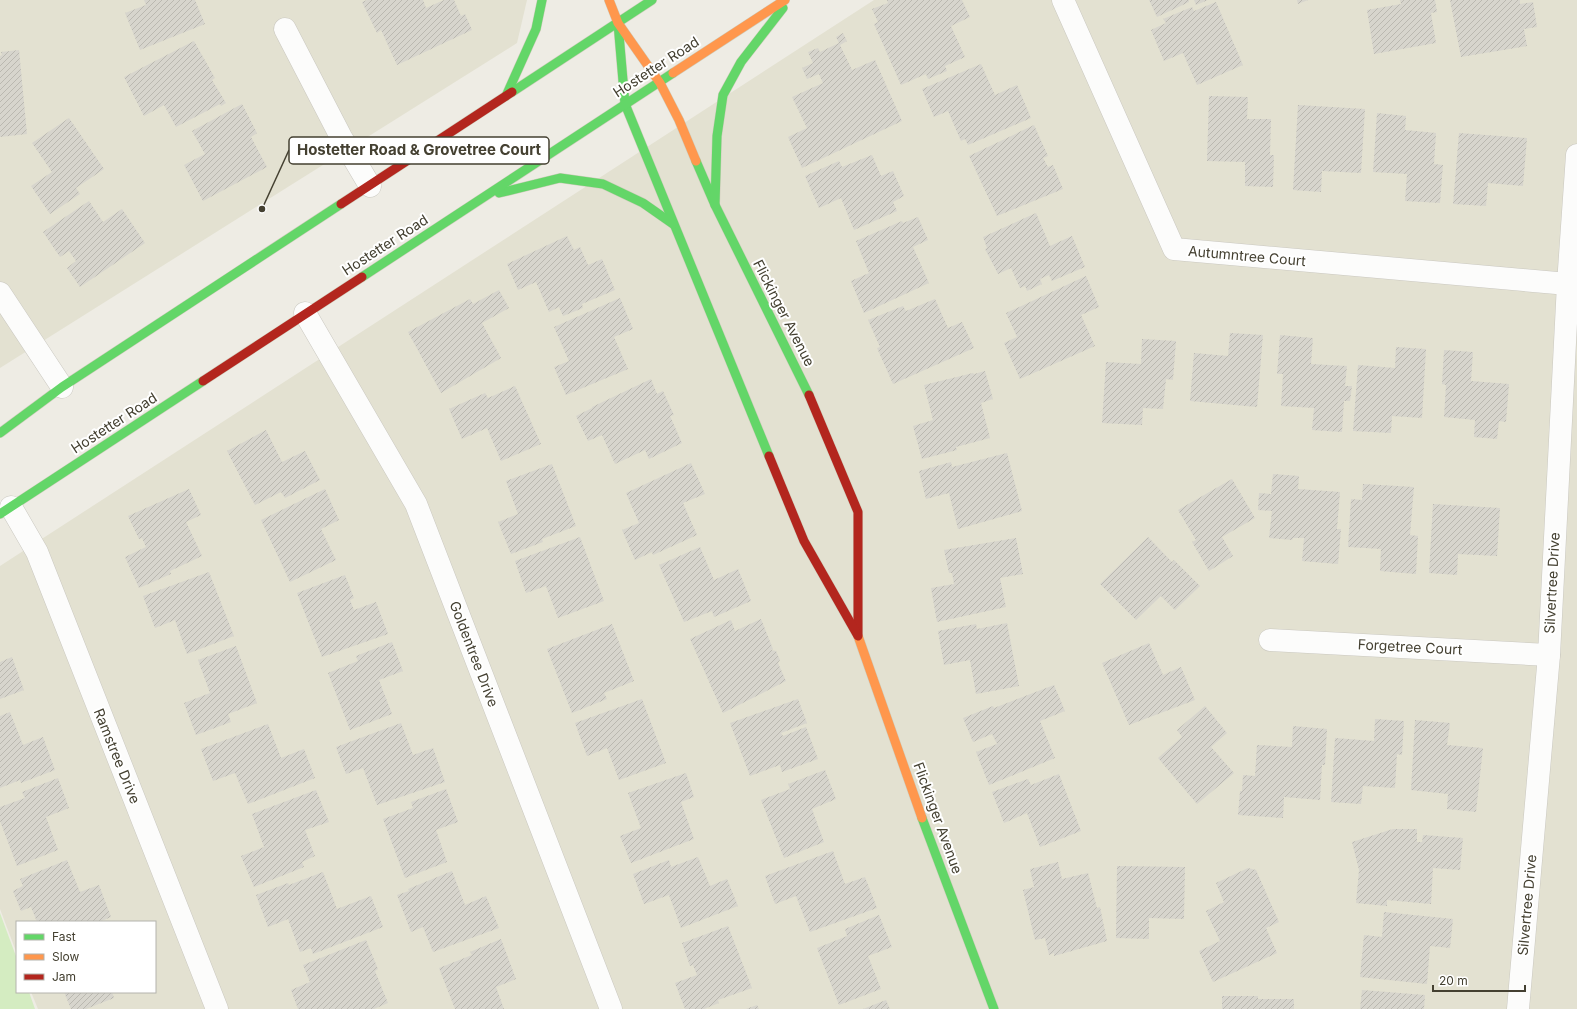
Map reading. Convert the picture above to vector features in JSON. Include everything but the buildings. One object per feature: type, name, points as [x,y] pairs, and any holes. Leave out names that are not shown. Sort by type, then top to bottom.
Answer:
[{"type":"main road","points":[[506,96],[536,29],[542,0]]},
{"type":"main road","name":"Flickinger Avenue","points":[[609,0],[618,23],[660,83],[679,120],[715,205],[802,379],[858,512],[858,635]]},
{"type":"main road","points":[[0,433],[62,387],[652,0]]},
{"type":"main road","name":"Hostetter Road","points":[[6,511],[625,104],[660,83],[689,61],[785,0]]},
{"type":"main road","points":[[715,205],[717,136],[723,95],[740,62],[789,0]]},
{"type":"main road","name":"Flickinger Avenue","points":[[618,23],[625,104],[804,541],[858,635],[932,846],[994,1009]]},
{"type":"main road","points":[[482,198],[560,178],[603,184],[643,203],[673,224]]},
{"type":"street","name":"Autumntree Court","points":[[1063,0],[1174,249],[1568,284]]},
{"type":"street","points":[[285,29],[341,137],[370,186]]},
{"type":"street","name":"Silvertree Drive","points":[[1518,1009],[1549,655],[1568,284],[1577,155]]},
{"type":"street","points":[[0,292],[62,387]]},
{"type":"street","name":"Goldentree Drive","points":[[305,314],[416,504],[612,1009]]},
{"type":"street","name":"Ramstree Drive","points":[[6,511],[37,552],[217,1009]]},
{"type":"street","name":"Forgetree Court","points":[[1270,640],[1549,655]]},
{"type":"shaded area","points":[[0,0],[527,0],[517,43],[0,368]]},
{"type":"shaded area","points":[[874,0],[1577,0],[1577,1009],[38,1009],[31,993],[156,993],[156,921],[16,921],[16,951],[0,909],[0,566]]},
{"type":"green space","points":[[0,913],[16,956],[16,993],[29,993],[35,1009],[0,1009]]},
{"type":"traffic: fast","points":[[506,96],[536,29],[542,0]]},
{"type":"traffic: fast","points":[[512,92],[652,0]]},
{"type":"traffic: fast","points":[[715,205],[717,136],[723,95],[741,62],[783,8]]},
{"type":"traffic: fast","points":[[618,23],[625,104],[769,456]]},
{"type":"traffic: fast","points":[[362,277],[673,73]]},
{"type":"traffic: fast","points":[[696,161],[715,205],[809,395]]},
{"type":"traffic: fast","points":[[499,193],[560,178],[603,184],[643,203],[673,224]]},
{"type":"traffic: fast","points":[[0,433],[62,387],[341,204]]},
{"type":"traffic: fast","points":[[0,514],[203,381]]},
{"type":"traffic: fast","points":[[922,818],[994,1009]]},
{"type":"traffic: slow","points":[[609,0],[618,23],[660,83],[679,120],[696,161]]},
{"type":"traffic: slow","points":[[673,73],[785,0]]},
{"type":"traffic: slow","points":[[858,636],[922,818]]},
{"type":"traffic: jam","points":[[341,204],[512,92]]},
{"type":"traffic: jam","points":[[203,381],[362,277]]},
{"type":"traffic: jam","points":[[809,395],[858,512],[858,634]]},
{"type":"traffic: jam","points":[[769,456],[804,541],[858,636]]},
{"type":"place","name":"Hostetter Road & Grovetree Court","points":[[262,209]]}]
